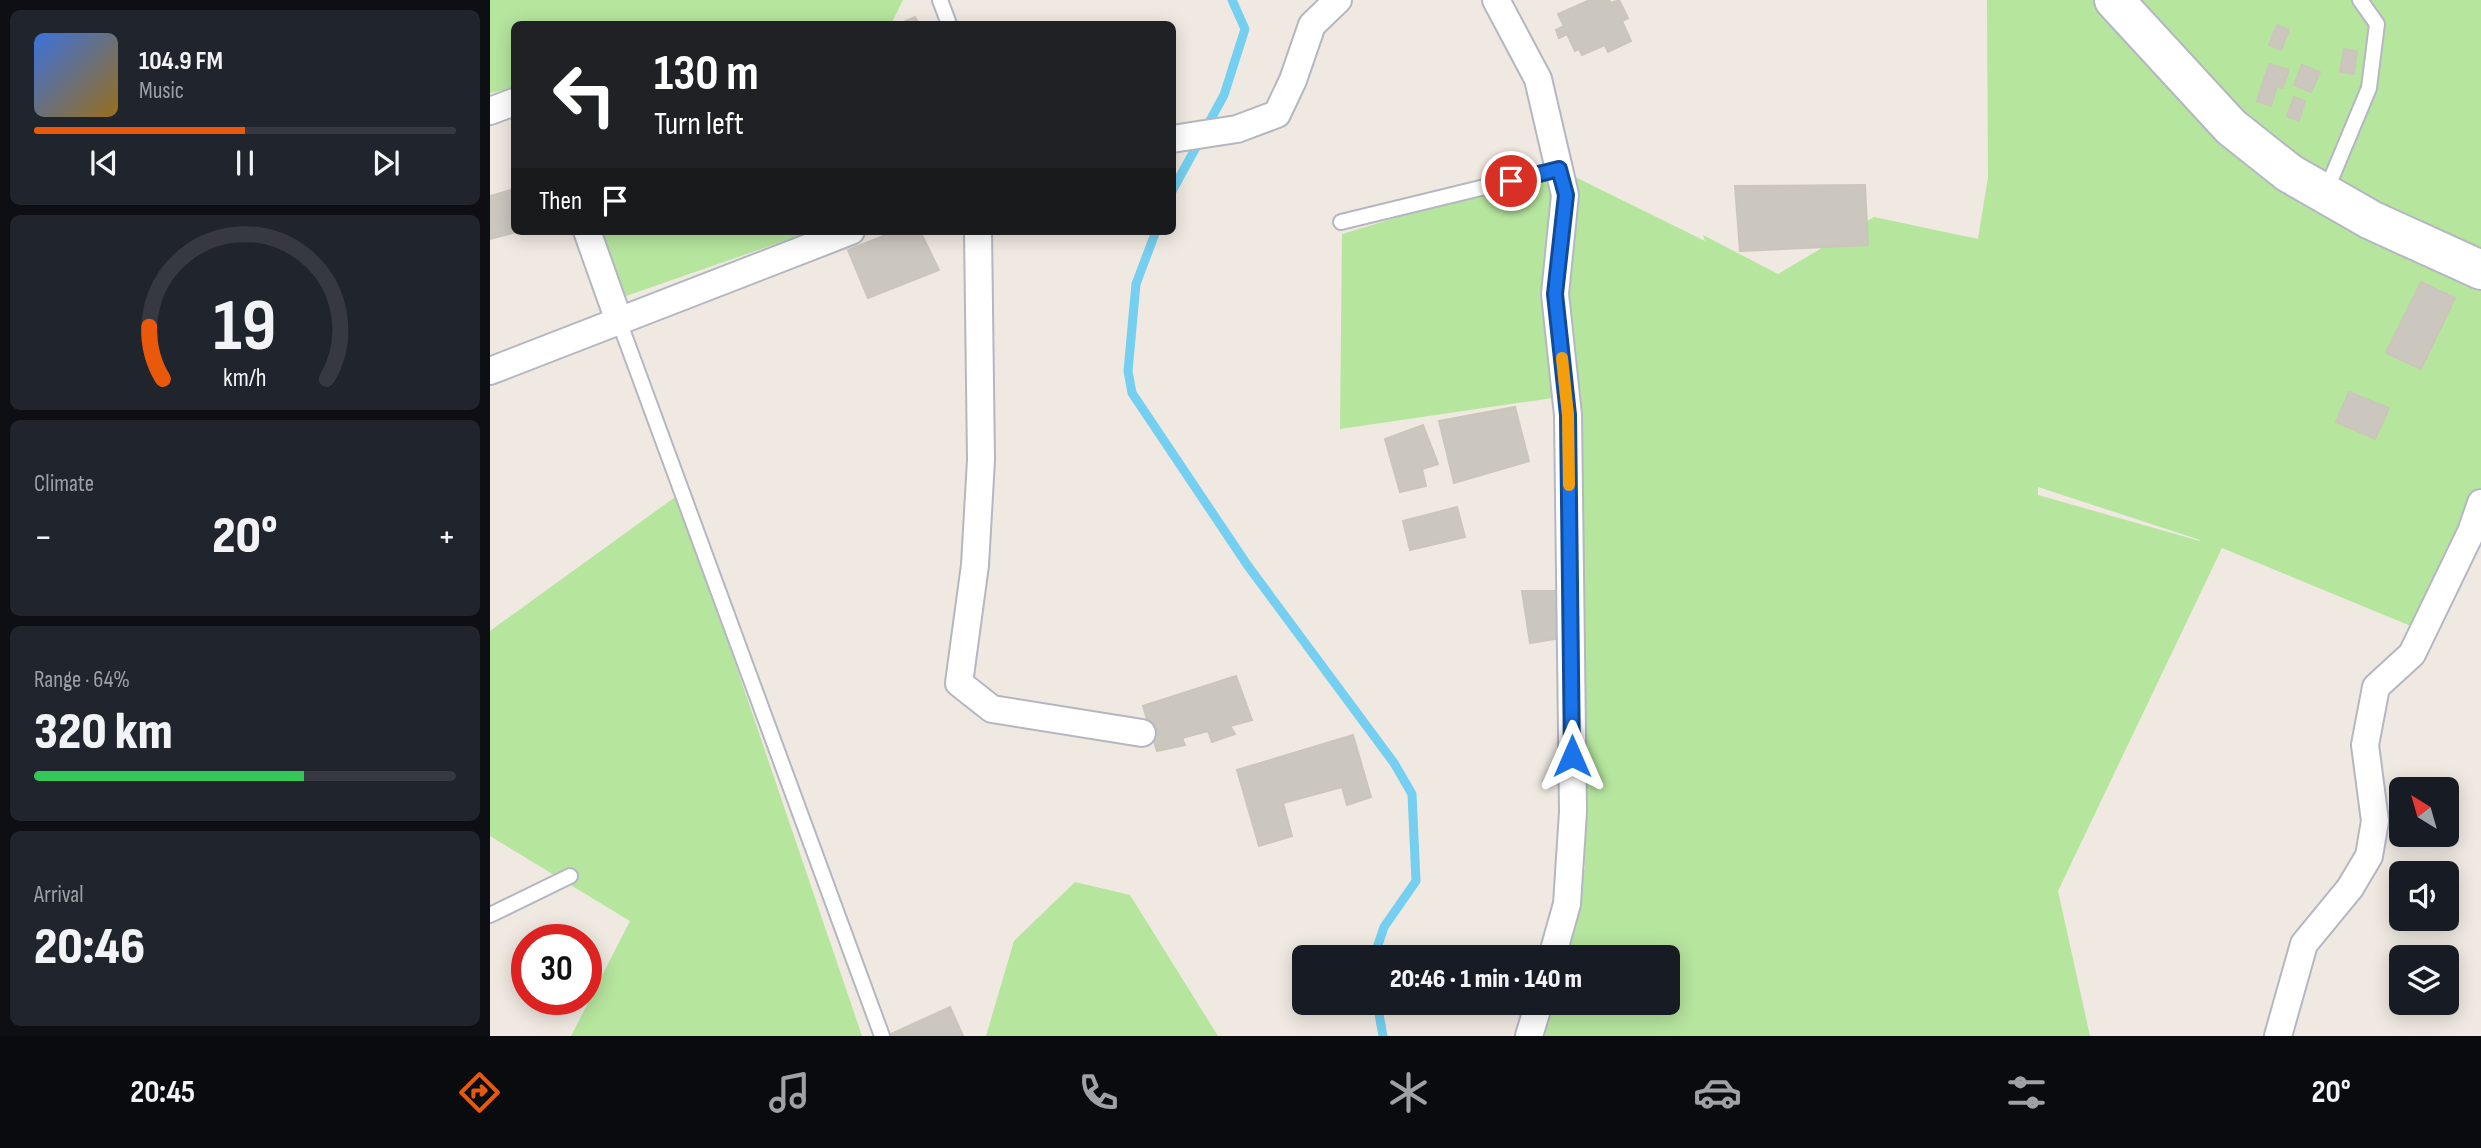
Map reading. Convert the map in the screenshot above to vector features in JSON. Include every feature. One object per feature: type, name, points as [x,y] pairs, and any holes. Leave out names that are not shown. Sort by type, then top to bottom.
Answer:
[{"type":"street","points":[[1182,137],[1237,129],[1276,114],[1293,80],[1312,25],[1338,0]]},
{"type":"street","points":[[1496,0],[1538,79],[1566,195],[1555,294],[1568,415],[1573,812],[1567,904],[1555,945]]},
{"type":"street","points":[[2114,0],[2231,127],[2289,173],[2371,220],[2481,270]]},
{"type":"street","points":[[490,111],[511,103]]},
{"type":"street","points":[[588,235],[620,321]]},
{"type":"street","points":[[490,371],[841,235]]},
{"type":"street","points":[[978,235],[981,460],[975,565],[959,683],[992,709],[1142,733]]},
{"type":"street","points":[[2278,1036],[2304,944],[2350,888],[2369,856],[2375,821],[2365,745],[2376,687],[2412,653],[2471,532],[2481,503]]},
{"type":"street","points":[[1529,1036],[1535,1015]]},
{"type":"lane","points":[[940,0],[948,21]]},
{"type":"lane","points":[[2325,194],[2369,89],[2377,24],[2360,0]]},
{"type":"lane","points":[[1341,222],[1559,169]]},
{"type":"lane","points":[[620,321],[882,1036]]},
{"type":"lane","points":[[490,915],[570,876]]},
{"type":"green space","points":[[490,0],[903,0],[892,21],[511,21],[511,89],[490,93]]},
{"type":"green space","points":[[1987,0],[2481,0],[2481,493],[2423,631],[2222,548],[2058,891],[2090,1036],[1534,1036],[1540,1015],[1680,1015],[1680,945],[1562,945],[1585,868],[1566,396],[1340,429],[1342,234],[1559,169],[1705,241],[1703,235],[1778,274],[1874,217],[1978,239],[1988,177]],"holes":[[[2038,487],[2200,540],[2038,495]]]},
{"type":"green space","points":[[599,235],[801,235],[626,296]]},
{"type":"green space","points":[[678,495],[862,1036],[571,1036],[582,1015],[602,1015],[602,976],[630,921],[490,836],[490,631]]},
{"type":"green space","points":[[1075,882],[1130,895],[1218,1036],[986,1036],[1014,941]]},
{"type":"building","points":[[1590,0],[1609,0],[1611,3],[1619,0],[1628,18],[1622,21],[1631,41],[1608,52],[1605,45],[1582,55],[1579,49],[1575,51],[1567,34],[1559,38],[1556,30],[1564,26],[1558,14]]},
{"type":"building","points":[[2277,25],[2289,30],[2281,50],[2269,45]]},
{"type":"building","points":[[2344,49],[2357,51],[2354,74],[2340,72]]},
{"type":"building","points":[[2269,64],[2289,70],[2283,88],[2277,86],[2271,106],[2257,101]]},
{"type":"building","points":[[2302,65],[2320,72],[2311,92],[2294,85]]},
{"type":"building","points":[[2294,97],[2305,101],[2299,121],[2287,116]]},
{"type":"building","points":[[1865,185],[1868,245],[1740,251],[1735,186]]},
{"type":"building","points":[[511,190],[511,233],[490,239],[490,196]]},
{"type":"building","points":[[886,235],[922,235],[939,270],[868,298],[848,250]]},
{"type":"building","points":[[2421,282],[2455,298],[2421,369],[2386,353]]},
{"type":"building","points":[[2349,392],[2389,408],[2375,439],[2336,422]]},
{"type":"building","points":[[1515,407],[1529,461],[1454,483],[1439,421]]},
{"type":"building","points":[[1423,425],[1438,464],[1422,469],[1426,486],[1400,492],[1385,439]]},
{"type":"building","points":[[1457,507],[1465,537],[1410,550],[1403,521]]},
{"type":"building","points":[[1522,591],[1559,591],[1561,638],[1530,643]]},
{"type":"building","points":[[1236,676],[1252,720],[1230,726],[1235,734],[1212,742],[1208,731],[1182,738],[1185,745],[1157,751],[1143,706]]},
{"type":"building","points":[[1353,735],[1371,797],[1347,805],[1342,787],[1283,803],[1292,836],[1259,846],[1237,770]]},
{"type":"building","points":[[950,1007],[963,1036],[889,1036],[889,1035]]},
{"type":"waterway","points":[[1206,128],[1224,95],[1245,29],[1232,0]]},
{"type":"waterway","points":[[1176,184],[1200,140]]},
{"type":"waterway","points":[[1154,235],[1136,284],[1128,371],[1132,393],[1248,566],[1394,763],[1412,794],[1416,881],[1384,927],[1378,945]]},
{"type":"waterway","points":[[1379,1015],[1383,1036]]},
{"type":"slow traffic","points":[[1562,358],[1568,415],[1569,485]]},
{"type":"route","points":[[1511,181],[1559,169],[1566,195],[1555,294],[1568,415],[1572,756]]}]
